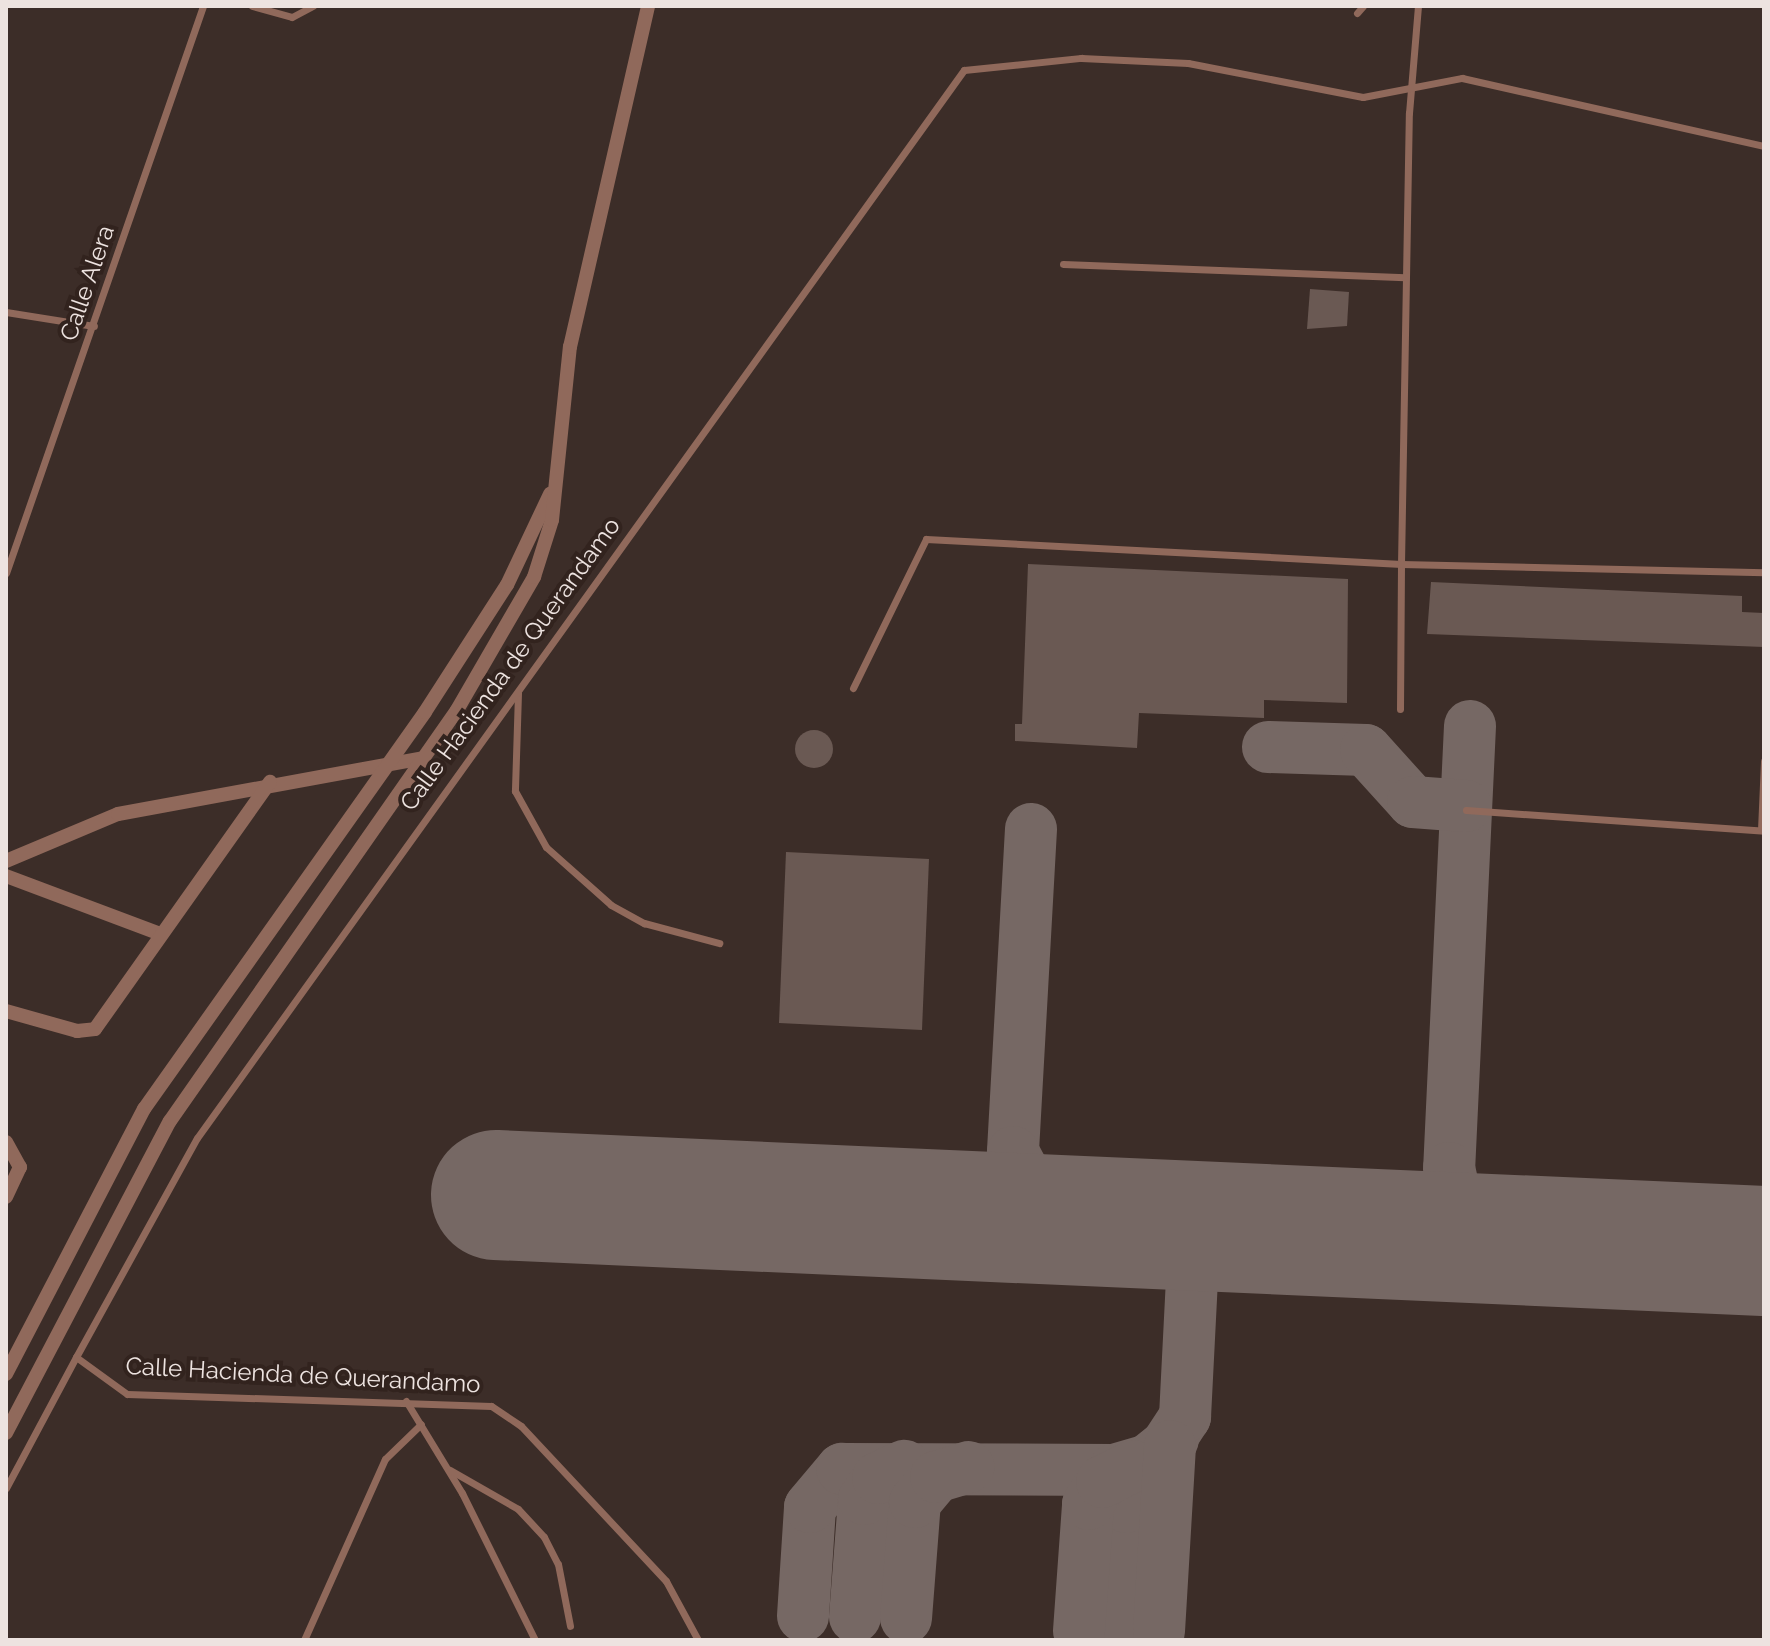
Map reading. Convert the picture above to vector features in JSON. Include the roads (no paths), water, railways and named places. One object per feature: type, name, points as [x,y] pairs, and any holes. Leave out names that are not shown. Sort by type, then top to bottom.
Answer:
[{"type":"street","name":"Calle Hacienda de Querandamo","points":[[6,1433],[170,1121],[516,615],[545,551],[570,347],[648,6]]},
{"type":"street","name":"Calle Hacienda de Querandamo","points":[[6,1374],[144,1109],[390,759],[507,585],[550,494]]},
{"type":"street","points":[[6,861],[118,814],[390,759],[419,759]]},
{"type":"street","points":[[6,1011],[69,1030],[95,1029],[270,782]]},
{"type":"street","points":[[6,876],[160,934]]},
{"type":"street","points":[[6,1142],[20,1167],[6,1197]]},
{"type":"lane","name":"Calle Alera","points":[[6,573],[203,6]]},
{"type":"lane","points":[[252,6],[292,17],[313,6]]},
{"type":"lane","points":[[1400,709],[1405,277],[1411,89],[1418,6]]},
{"type":"lane","name":"Calle Hacienda de Querandamo","points":[[698,1640],[666,1581],[508,1414],[491,1406],[127,1394],[76,1357],[197,1138],[964,70],[1096,59],[1188,63],[1340,95],[1411,89],[1462,78],[1764,146]]},
{"type":"lane","points":[[1063,264],[1405,277]]},
{"type":"lane","points":[[6,312],[94,326]]},
{"type":"lane","points":[[853,688],[926,539],[1401,564],[1764,572]]},
{"type":"lane","points":[[518,690],[515,791],[546,847],[611,905],[644,923],[719,943]]},
{"type":"lane","points":[[1466,810],[1762,830],[1764,761]]},
{"type":"lane","points":[[6,1488],[76,1357]]},
{"type":"lane","points":[[406,1401],[448,1469],[535,1640]]},
{"type":"lane","points":[[304,1640],[385,1459],[421,1424]]},
{"type":"lane","points":[[448,1469],[518,1509],[544,1537],[558,1564],[570,1626]]}]
